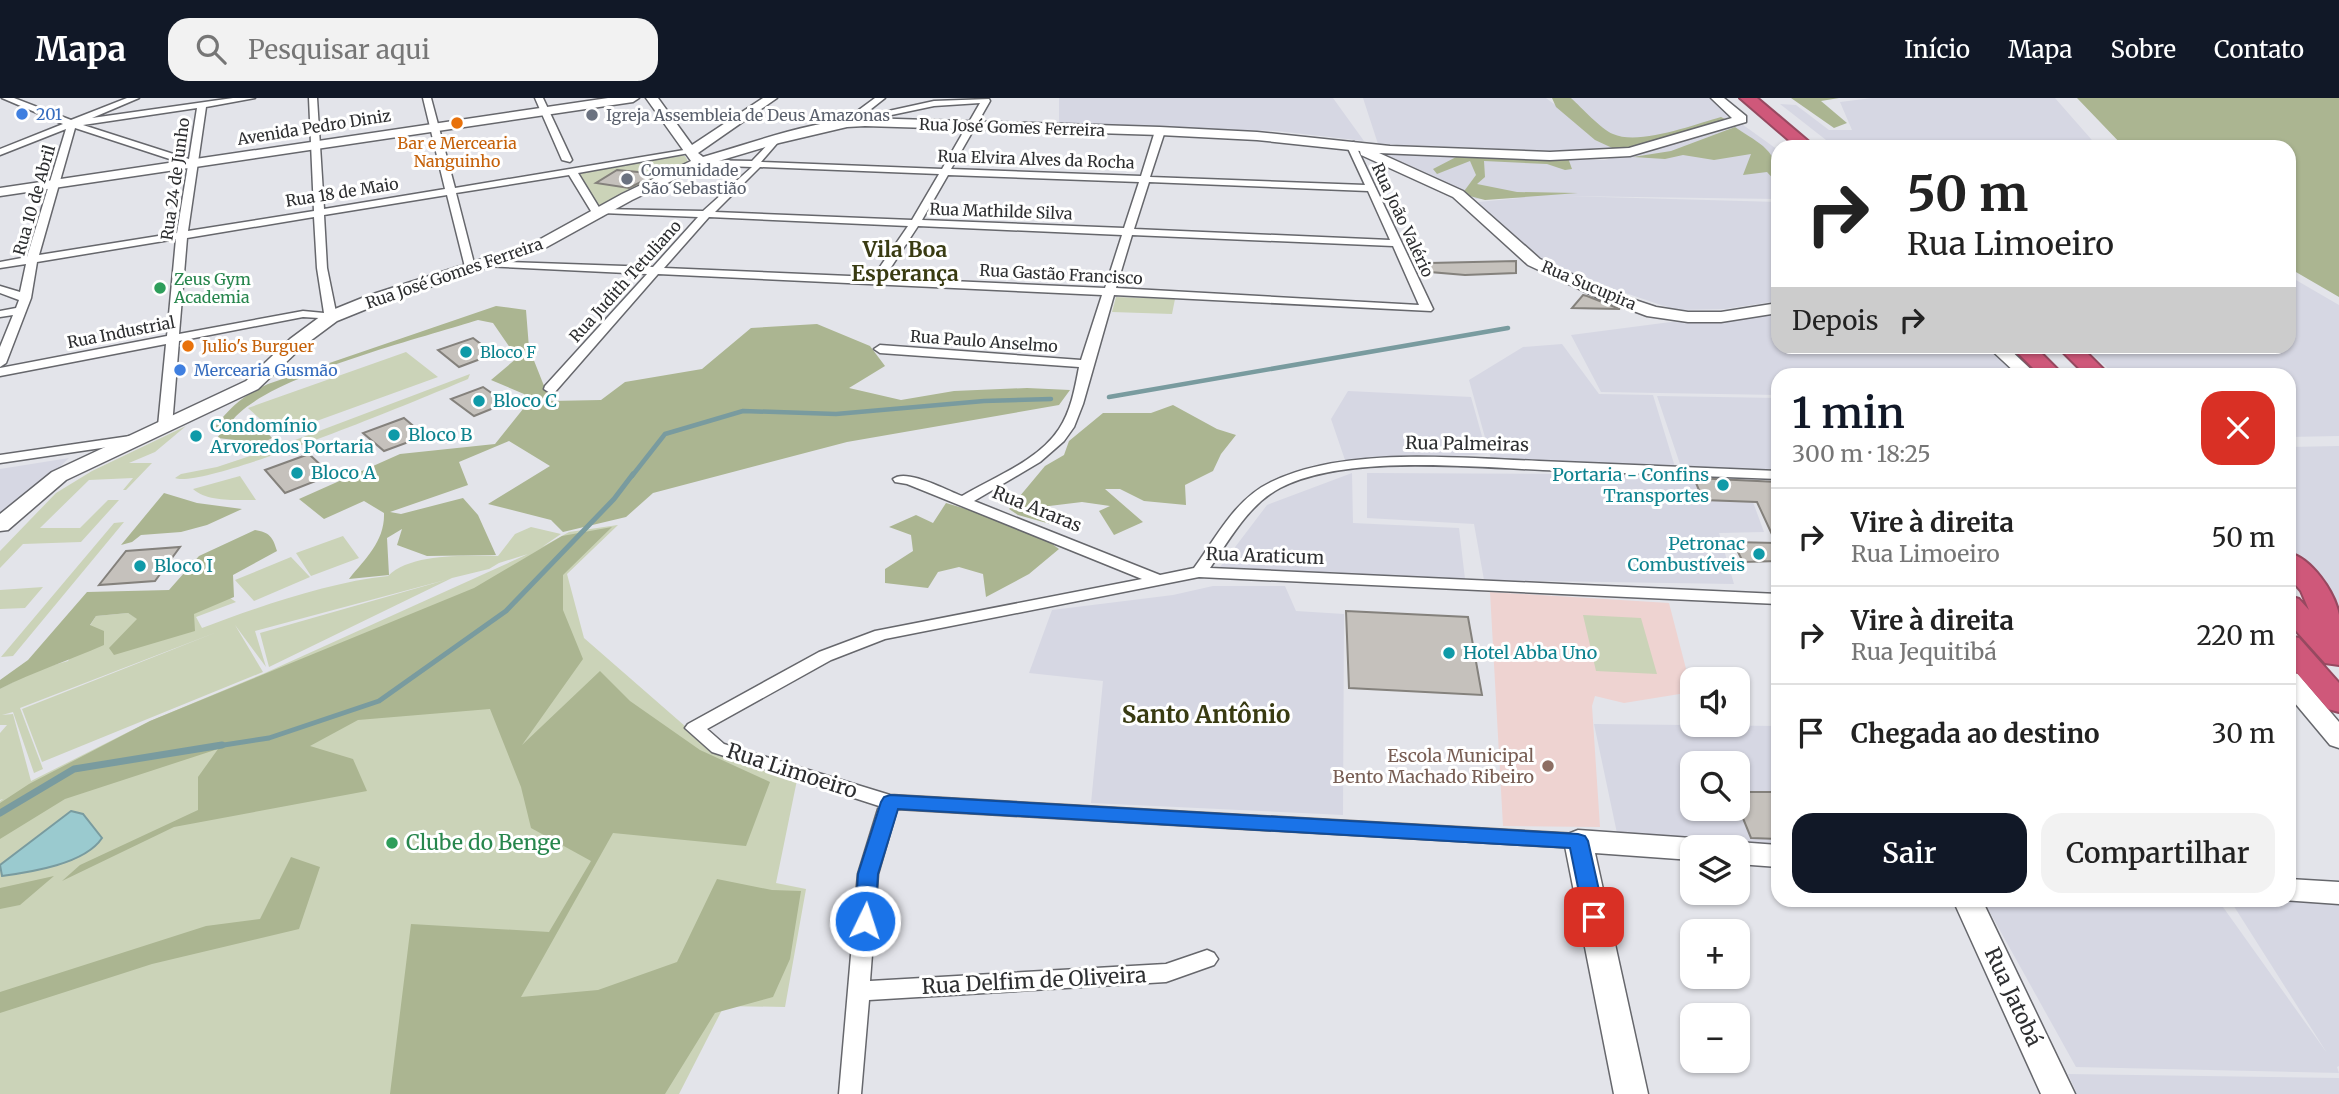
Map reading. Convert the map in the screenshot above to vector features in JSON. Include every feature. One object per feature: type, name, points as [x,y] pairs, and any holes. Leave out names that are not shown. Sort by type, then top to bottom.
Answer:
[{"type":"highway","points":[[1730,98],[1780,140]]},
{"type":"highway","points":[[1753,103],[1798,140]]},
{"type":"highway","points":[[1753,103],[1809,140]]},
{"type":"highway","points":[[1741,119],[1779,140]]},
{"type":"highway","points":[[2012,354],[2023,368]]},
{"type":"highway","points":[[2030,354],[2045,368]]},
{"type":"highway","points":[[2053,354],[2067,368]]},
{"type":"highway","points":[[2076,354],[2091,368]]},
{"type":"highway","points":[[2296,569],[2314,588],[2339,647]]},
{"type":"highway","points":[[2296,613],[2339,661]]},
{"type":"highway","points":[[2296,653],[2339,702]]},
{"type":"street","points":[[6,98],[72,124],[192,163]]},
{"type":"street","points":[[0,111],[34,98]]},
{"type":"street","points":[[0,152],[135,98]]},
{"type":"street","points":[[72,124],[251,98]]},
{"type":"street","points":[[313,98],[322,268],[331,317]]},
{"type":"street","points":[[427,98],[450,191],[477,265]]},
{"type":"street","name":"Avenida Pedro Diniz","points":[[0,192],[435,127],[542,105],[633,98]]},
{"type":"street","points":[[652,98],[700,162]]},
{"type":"street","points":[[690,152],[771,98]]},
{"type":"street","points":[[847,124],[881,98]]},
{"type":"street","points":[[1717,98],[1741,119]]},
{"type":"street","points":[[847,124],[928,106],[986,101],[915,223],[877,280]]},
{"type":"street","name":"Rua 24 de Junho","points":[[165,426],[182,234],[202,105]]},
{"type":"street","points":[[542,105],[569,165],[601,212]]},
{"type":"street","name":"Rua José Gomes Ferreira","points":[[0,525],[60,476],[130,440],[252,385],[296,343],[331,317],[373,300],[540,245],[700,162],[775,140],[847,124],[973,126],[1160,131],[1457,153],[1612,154],[1660,145],[1741,119]]},
{"type":"street","name":"Rua 10 de Abril","points":[[0,363],[23,304],[32,260],[72,124]]},
{"type":"street","points":[[965,500],[1044,452],[1066,428],[1082,388],[1086,364],[1160,131]]},
{"type":"street","name":"Rua Judith Tetuliano","points":[[551,389],[707,213],[756,165],[775,140]]},
{"type":"street","name":"Rua João Valério","points":[[1351,144],[1427,309]]},
{"type":"street","name":"Rua Sucupira","points":[[1351,144],[1396,168],[1458,194],[1534,262],[1602,294],[1653,312],[1688,317],[1731,316],[1771,309]]},
{"type":"street","name":"Rua 18 de Maio","points":[[0,265],[450,191],[569,165],[690,152]]},
{"type":"street","name":"Rua Elvira Alves da Rocha","points":[[700,162],[1370,188]]},
{"type":"street","name":"Rua Mathilde Silva","points":[[601,212],[707,213],[1397,243]]},
{"type":"street","name":"Rua Gastão Francisco","points":[[477,265],[877,280],[1427,309]]},
{"type":"street","points":[[0,289],[23,304]]},
{"type":"street","points":[[0,314],[23,304]]},
{"type":"street","name":"Rua Industrial","points":[[0,372],[303,314],[331,317]]},
{"type":"street","name":"Rua Paulo Anselmo","points":[[880,349],[1086,364]]},
{"type":"street","points":[[2004,354],[2021,368]]},
{"type":"street","points":[[0,459],[130,440]]},
{"type":"street","name":"Rua Palmeiras","points":[[1199,572],[1256,497],[1266,489],[1341,466],[1384,461],[1427,461],[1771,475]]},
{"type":"street","name":"Rua Araras","points":[[900,479],[910,480],[965,500],[1159,580]]},
{"type":"street","name":"Rua Araticum","points":[[694,728],[825,656],[881,635],[1145,585],[1199,572],[1771,600]]},
{"type":"street","points":[[2296,688],[2339,739]]},
{"type":"street","name":"Rua Limoeiro","points":[[694,728],[718,748],[890,802],[1680,848]]},
{"type":"street","points":[[850,1094],[868,874],[890,802]]},
{"type":"street","points":[[1578,841],[1632,1094]]},
{"type":"street","points":[[1750,854],[1771,855]]},
{"type":"street","points":[[2296,882],[2314,892]]},
{"type":"street","name":"Rua Jatobá","points":[[1971,907],[2058,1094]]},
{"type":"street","name":"Rua Delfim de Oliveira","points":[[860,990],[1166,973],[1207,959]]},
{"type":"shaded area","points":[[1059,98],[1333,98],[1364,141],[1277,131],[1059,125]]},
{"type":"shaded area","points":[[1363,98],[1546,98],[1615,149],[1559,151],[1378,144]]},
{"type":"shaded area","points":[[1561,98],[1709,98],[1731,117],[1623,147]]},
{"type":"shaded area","points":[[1872,98],[2055,98],[2092,140],[1826,140],[1780,104],[1796,105],[1829,130],[1852,130],[1840,102]]},
{"type":"shaded area","points":[[1739,122],[1771,145],[1771,199],[1565,196],[1771,202],[1771,302],[1725,309],[1676,310],[1557,270],[1516,240],[1478,202],[1521,198],[1476,199],[1436,177],[1382,153],[1605,160]]},
{"type":"shaded area","points":[[2296,280],[2339,305],[2339,436],[2296,437],[2296,368],[2107,368],[2092,354],[2296,354]]},
{"type":"shaded area","points":[[1771,309],[1771,354],[1995,354],[2009,368],[1771,368],[1771,395],[1601,392],[1571,335]]},
{"type":"shaded area","points":[[1562,344],[1599,394],[1653,395],[1675,467],[1491,459],[1469,380],[1523,347]]},
{"type":"shaded area","points":[[1348,391],[1471,397],[1487,454],[1346,463],[1331,419]]},
{"type":"shaded area","points":[[1657,396],[1771,398],[1771,470],[1681,467]]},
{"type":"shaded area","points":[[2339,446],[2339,609],[2335,600],[2296,556],[2296,447]]},
{"type":"shaded area","points":[[69,458],[0,525],[0,469]]},
{"type":"shaded area","points":[[1352,473],[1353,523],[1459,528],[1465,579],[1220,567],[1267,505]]},
{"type":"shaded area","points":[[1367,473],[1743,475],[1764,532],[1719,533],[1734,584],[1484,580],[1474,524],[1367,518]]},
{"type":"shaded area","points":[[1213,586],[1285,586],[1296,611],[1344,614],[1343,815],[1091,803],[1103,681],[1029,673],[1052,610],[1173,595]]},
{"type":"shaded area","name":"Escola Municipal Bento Machado Ribeiro","points":[[1490,592],[1669,603],[1686,667],[1680,667],[1680,694],[1624,703],[1595,696],[1592,706],[1600,827],[1503,826]]},
{"type":"shaded area","points":[[1594,724],[1680,725],[1680,737],[1750,737],[1750,726],[1771,726],[1771,844],[1750,843],[1750,835],[1680,835],[1680,840],[1618,838]]},
{"type":"shaded area","points":[[2296,900],[2339,900],[2339,1073],[2076,1067],[1987,907],[2223,907],[2327,1053],[2234,907],[2296,907]]},
{"type":"shaded area","points":[[2068,1074],[2339,1078],[2339,1094],[2077,1094]]},
{"type":"green space","points":[[1552,98],[1571,98],[1603,128],[1624,137],[1667,133],[1721,117],[1729,121],[1621,152],[1595,140],[1556,107]]},
{"type":"green space","points":[[1791,98],[1839,98],[1821,101],[1847,123],[1834,128]]},
{"type":"green space","points":[[2077,98],[2339,98],[2339,297],[2296,272],[2296,140],[2117,140]]},
{"type":"green space","points":[[1735,127],[1771,155],[1771,176],[1767,172],[1743,175],[1751,154],[1714,160],[1683,155],[1665,159],[1633,157],[1671,151]]},
{"type":"green space","points":[[1460,155],[1568,158],[1572,169],[1565,170],[1547,164],[1484,161],[1485,177],[1477,184],[1517,192],[1578,193],[1485,200],[1462,194],[1476,175],[1470,161],[1437,174],[1433,169]]},
{"type":"green space","points":[[685,156],[690,165],[597,209],[579,172]]},
{"type":"green space","points":[[1116,297],[1175,299],[1172,314],[1112,312]]},
{"type":"green space","points":[[496,306],[526,310],[529,348],[550,401],[601,400],[625,382],[702,369],[751,328],[817,324],[870,346],[885,366],[849,388],[901,400],[954,391],[1027,388],[1070,390],[1059,405],[847,442],[653,493],[626,517],[563,532],[551,520],[488,504],[550,466],[509,441],[459,462],[468,485],[390,512],[401,514],[463,498],[478,515],[496,555],[427,556],[397,545],[402,529],[387,538],[389,575],[349,579],[378,541],[384,513],[364,501],[324,519],[299,499],[400,454],[495,444],[527,404],[524,394],[491,380],[517,358],[493,323],[478,320],[342,362],[270,392],[244,409],[229,426],[215,427],[238,402],[268,384]]},
{"type":"green space","points":[[406,352],[438,377],[278,435],[248,408]]},
{"type":"green space","points":[[470,374],[468,379],[445,389],[269,456],[194,478],[175,478],[274,448]]},
{"type":"green space","points":[[1173,405],[1217,429],[1236,435],[1221,454],[1213,471],[1185,485],[1186,505],[1144,501],[1120,489],[1105,489],[1143,522],[1114,535],[1099,511],[1110,506],[1082,502],[1041,507],[1064,513],[1072,530],[1018,515],[1009,509],[1045,466],[1064,455],[1069,441],[1103,413],[1151,413]]},
{"type":"green space","points":[[257,421],[272,438],[263,443],[217,438],[221,433]]},
{"type":"green space","points":[[186,426],[155,452],[129,463],[152,463],[126,490],[123,490],[133,478],[89,480],[40,528],[80,528],[108,500],[119,500],[81,542],[23,544],[0,568],[0,551],[56,493],[92,471]]},
{"type":"green space","points":[[240,476],[256,500],[214,498],[193,489]]},
{"type":"green space","points":[[164,493],[197,503],[242,509],[207,525],[181,532],[141,535],[132,542],[121,545]]},
{"type":"green space","points":[[946,503],[1030,528],[1059,549],[1029,574],[986,597],[983,574],[959,567],[938,572],[928,588],[885,583],[885,569],[913,551],[911,535],[889,527],[916,515],[933,523]]},
{"type":"green space","points":[[124,522],[13,656],[1,657],[114,523]]},
{"type":"green space","name":"Clube do Benge","points":[[618,525],[567,574],[584,638],[717,754],[797,780],[776,883],[806,889],[785,1007],[724,1006],[679,1094],[0,1094],[0,801],[3,799],[0,800],[0,733],[7,725],[0,725],[0,689],[36,670],[68,661],[96,616],[128,613],[138,619],[110,648],[230,598],[236,602],[196,617],[202,628],[318,590],[388,576],[410,563],[440,557],[498,556],[515,534],[531,527],[561,534],[542,547],[569,532]],"holes":[[[528,554],[265,673],[150,721],[31,781],[13,714],[2,715],[13,712],[34,773],[43,769],[20,708],[217,632],[22,709],[42,762],[263,672],[235,625],[266,667],[255,631],[449,579],[260,633],[269,667],[452,578],[489,569]]]},
{"type":"green space","points":[[612,527],[563,575],[563,610],[583,659],[522,745],[600,671],[630,701],[700,750],[770,782],[746,846],[613,833],[521,997],[598,990],[677,962],[717,879],[772,890],[801,891],[790,959],[773,997],[715,1013],[665,1094],[390,1094],[411,924],[549,932],[591,861],[531,828],[521,787],[490,709],[358,720],[310,746],[353,759],[367,791],[174,827],[62,881],[80,865],[198,810],[198,777],[218,749],[65,799],[0,839],[0,803],[29,784],[150,721],[474,588],[562,536]]},
{"type":"green space","points":[[255,530],[270,536],[277,551],[233,575],[234,597],[194,614],[195,631],[114,655],[109,648],[137,619],[128,613],[96,616],[90,625],[104,631],[104,645],[0,689],[0,680],[28,660],[87,592],[169,590],[199,556]]},
{"type":"green space","points":[[343,536],[359,558],[311,576],[296,553]]},
{"type":"green space","points":[[291,557],[310,577],[254,601],[235,580]]},
{"type":"green space","points":[[43,587],[25,608],[0,609],[0,590]]},
{"type":"green space","points":[[1583,615],[1641,618],[1657,674],[1596,671]]},
{"type":"green space","points":[[291,857],[320,867],[299,929],[152,964],[0,1013],[0,992],[206,926],[260,919]]},
{"type":"green space","points":[[54,876],[20,905],[0,909],[0,888]]},
{"type":"water","points":[[71,811],[83,814],[102,838],[94,847],[57,865],[2,876],[0,865]]},
{"type":"building","name":"Comunidade São Sebastião","points":[[617,170],[657,174],[629,188],[596,183]]},
{"type":"building","points":[[1516,261],[1516,273],[1465,275],[1430,272],[1430,263]]},
{"type":"building","points":[[1583,295],[1587,296],[1620,309],[1572,308]]},
{"type":"building","name":"Bloco F","points":[[473,338],[494,354],[459,367],[438,350]]},
{"type":"building","name":"Bloco C","points":[[483,387],[506,403],[474,416],[451,399]]},
{"type":"building","name":"Bloco B","points":[[404,418],[425,436],[384,451],[363,433]]},
{"type":"building","name":"Bloco A","points":[[309,454],[331,475],[285,493],[265,470]]},
{"type":"building","points":[[1694,478],[1771,482],[1771,532],[1757,502],[1703,500]]},
{"type":"building","points":[[1733,542],[1771,543],[1771,561],[1743,562]]},
{"type":"building","name":"Bloco I","points":[[180,547],[155,581],[99,585],[126,551]]},
{"type":"building","name":"Hotel Abba Uno","points":[[1346,611],[1468,617],[1482,695],[1349,688]]},
{"type":"building","points":[[1750,792],[1771,792],[1771,839],[1751,838],[1744,821],[1750,821]]},
{"type":"waterway","points":[[1109,397],[1508,328]]},
{"type":"waterway","points":[[632,476],[665,434],[743,411],[836,414],[984,401],[1051,399]]},
{"type":"waterway","points":[[211,747],[269,738],[379,701],[506,611],[614,499],[633,474]]},
{"type":"waterway","points":[[0,813],[74,769],[222,745]]},
{"type":"place","name":"201","points":[[22,114]]},
{"type":"place","name":"Igreja Assembleia de Deus Amazonas","points":[[592,115]]},
{"type":"place","name":"Bar e Mercearia Nanguinho","points":[[457,123]]},
{"type":"place","name":"Comunidade São Sebastião","points":[[627,179]]},
{"type":"place","name":"Zeus Gym Academia","points":[[160,288]]},
{"type":"place","name":"Julio's Burguer","points":[[188,346]]},
{"type":"place","name":"Bloco F","points":[[466,352]]},
{"type":"place","name":"Mercearia Gusmão","points":[[180,370]]},
{"type":"place","name":"Bloco C","points":[[479,401]]},
{"type":"place","name":"Bloco B","points":[[394,435]]},
{"type":"place","name":"Condomínio Arvoredos Portaria","points":[[196,436]]},
{"type":"place","name":"Bloco A","points":[[297,473]]},
{"type":"place","name":"Portaria - Confins Transportes","points":[[1723,485]]},
{"type":"place","name":"Petronac Combustíveis","points":[[1759,554]]},
{"type":"place","name":"Bloco I","points":[[140,566]]},
{"type":"place","name":"Hotel Abba Uno","points":[[1449,653]]},
{"type":"place","name":"Escola Municipal Bento Machado Ribeiro","points":[[1548,766]]},
{"type":"place","name":"Clube do Benge","points":[[392,843]]},
{"type":"district","name":"Vila Boa Esperança","points":[[905,262]]},
{"type":"district","name":"Santo Antônio","points":[[1206,715]]},
{"type":"route","points":[[865,921],[868,874],[890,802],[1578,841],[1594,917]]}]
